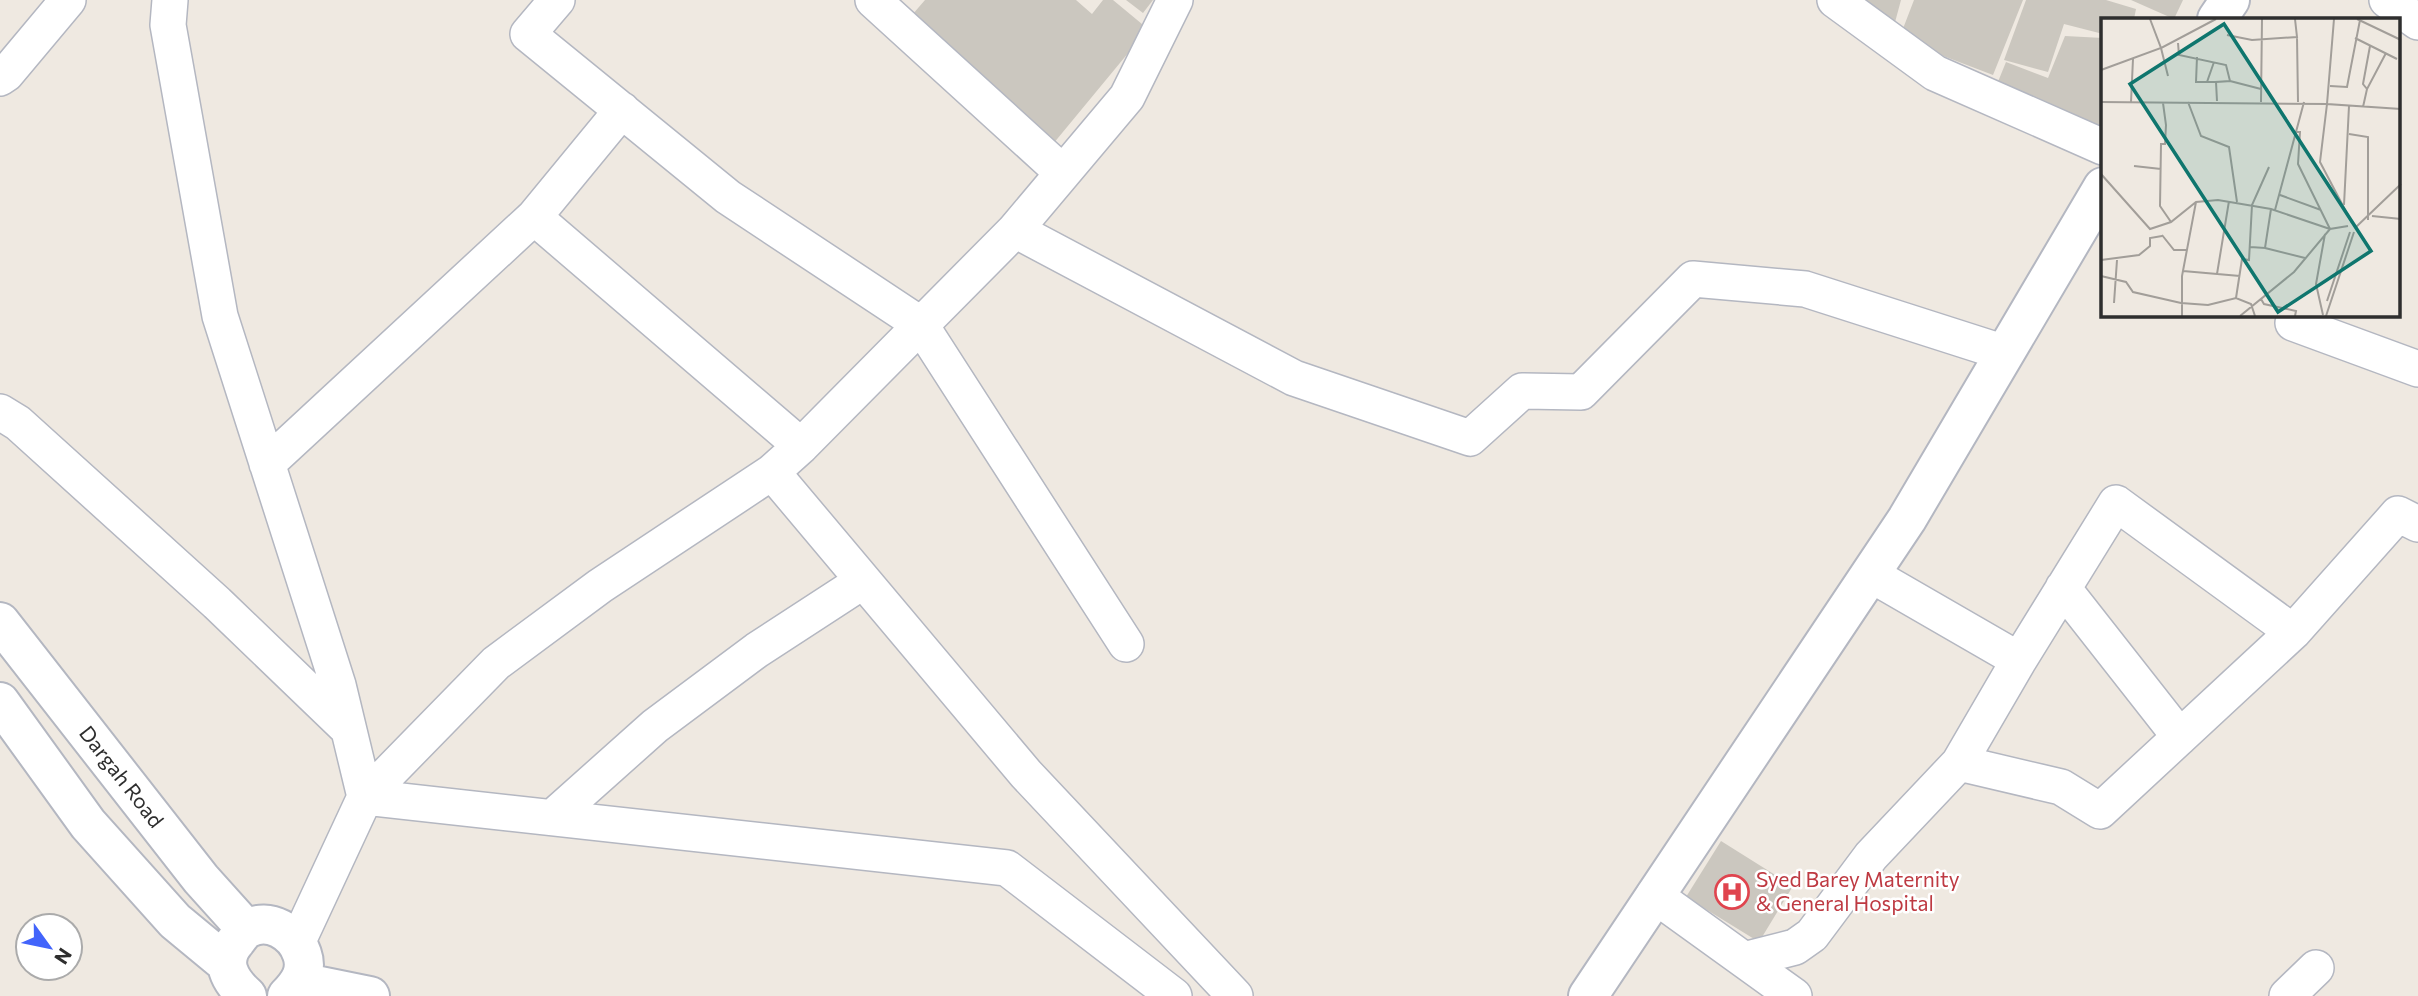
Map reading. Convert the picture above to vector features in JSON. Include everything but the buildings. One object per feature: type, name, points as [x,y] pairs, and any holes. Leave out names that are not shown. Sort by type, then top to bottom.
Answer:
[{"type":"main road","points":[[2218,18],[2230,0]]},
{"type":"main road","points":[[1588,996],[1907,519],[2101,190]]},
{"type":"main road","name":"Dargah Road","points":[[0,622],[201,879],[246,929]]},
{"type":"main road","points":[[0,702],[88,824],[174,921],[227,964]]},
{"type":"main road","points":[[247,996],[233,984],[227,964],[232,946],[246,929],[264,925],[284,929],[298,941],[305,962],[294,989],[370,996]]},
{"type":"street","points":[[0,78],[68,0]]},
{"type":"street","points":[[170,0],[168,25],[220,316],[338,685],[365,797]]},
{"type":"street","points":[[557,0],[528,34],[728,197],[920,324],[1126,644]]},
{"type":"street","points":[[873,0],[1063,173]]},
{"type":"street","points":[[298,941],[365,797],[496,663],[600,586],[772,472],[801,446],[1015,230],[1127,97],[1175,0]]},
{"type":"street","points":[[1835,0],[1935,72],[2101,146]]},
{"type":"street","points":[[2387,0],[2418,22]]},
{"type":"street","points":[[267,464],[534,217],[622,110]]},
{"type":"street","points":[[534,217],[801,446]]},
{"type":"street","points":[[1015,230],[1294,378],[1470,438],[1522,391],[1581,392],[1693,279],[1805,289],[2005,353]]},
{"type":"street","points":[[2293,323],[2418,369]]},
{"type":"street","points":[[0,412],[18,423],[217,603],[348,729]]},
{"type":"street","points":[[772,472],[1026,774],[1235,996]]},
{"type":"street","points":[[1744,960],[1795,947],[1812,935],[1871,856],[1959,763],[2116,503],[2294,632]]},
{"type":"street","points":[[1959,763],[2061,787],[2100,811],[2294,632],[2398,514],[2418,524]]},
{"type":"street","points":[[1870,574],[2019,660]]},
{"type":"street","points":[[553,817],[655,726],[757,650],[863,581]]},
{"type":"street","points":[[2063,588],[2180,737]]},
{"type":"street","points":[[365,797],[1007,867],[1174,996]]},
{"type":"street","points":[[1654,895],[1794,996]]},
{"type":"street","points":[[2287,996],[2316,968]]},
{"type":"place","name":"Syed Barey Maternity & General Hospital","points":[[1732,892]]}]
